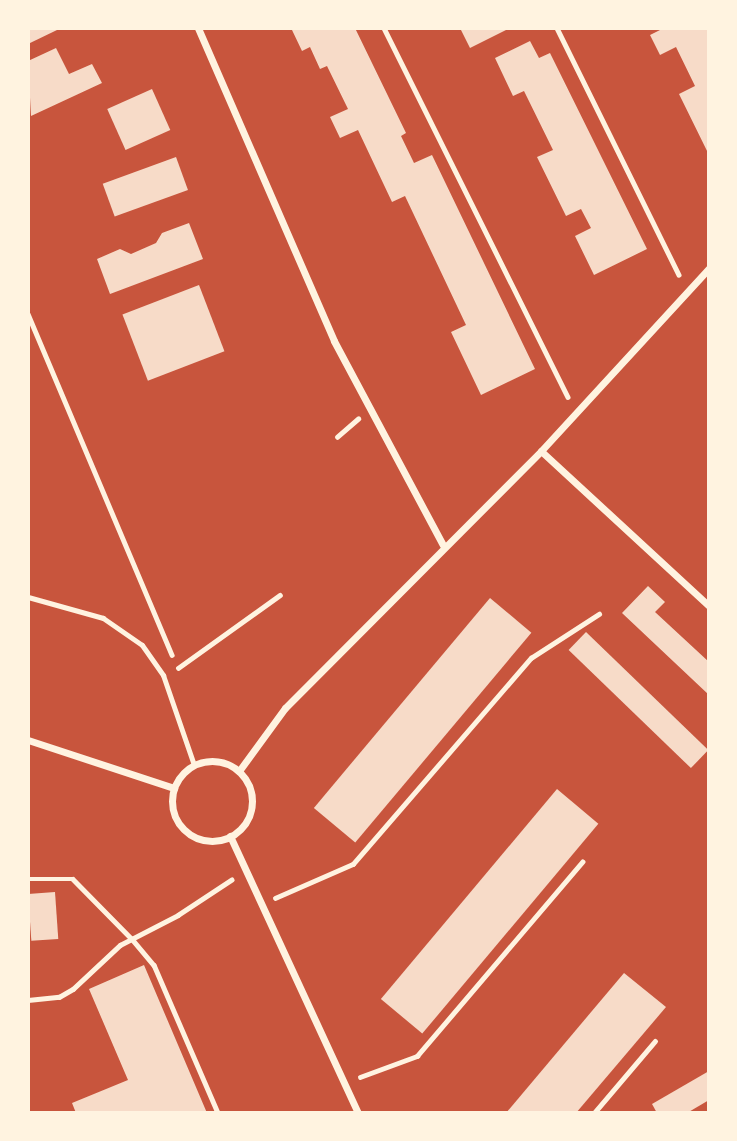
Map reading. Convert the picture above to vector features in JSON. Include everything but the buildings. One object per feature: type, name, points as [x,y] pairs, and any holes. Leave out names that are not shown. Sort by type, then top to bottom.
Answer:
[{"type":"street","points":[[198,28],[334,341],[443,545]]},
{"type":"street","points":[[239,771],[285,708],[443,545],[541,451],[709,268]]},
{"type":"street","points":[[541,451],[709,606]]},
{"type":"street","points":[[28,740],[174,788]]},
{"type":"street","points":[[225,763],[239,771],[249,786],[252,807],[245,824],[230,836],[212,841],[191,835],[177,822],[172,807],[174,788],[194,765],[225,763]]},
{"type":"street","points":[[230,836],[243,872],[261,903],[358,1113]]},
{"type":"lane","points":[[28,597],[103,618],[142,645],[163,675],[194,765]]},
{"type":"path","points":[[384,28],[576,412]]},
{"type":"path","points":[[557,28],[687,292]]},
{"type":"path","points":[[28,314],[177,669],[281,595]]},
{"type":"path","points":[[337,436],[370,409]]},
{"type":"path","points":[[261,903],[354,864],[531,658],[599,614]]},
{"type":"path","points":[[346,1083],[417,1056],[582,862]]},
{"type":"path","points":[[28,1000],[59,997],[73,989],[132,939],[243,872]]},
{"type":"path","points":[[28,879],[73,879],[154,965],[218,1113]]},
{"type":"path","points":[[594,1113],[654,1041]]}]
